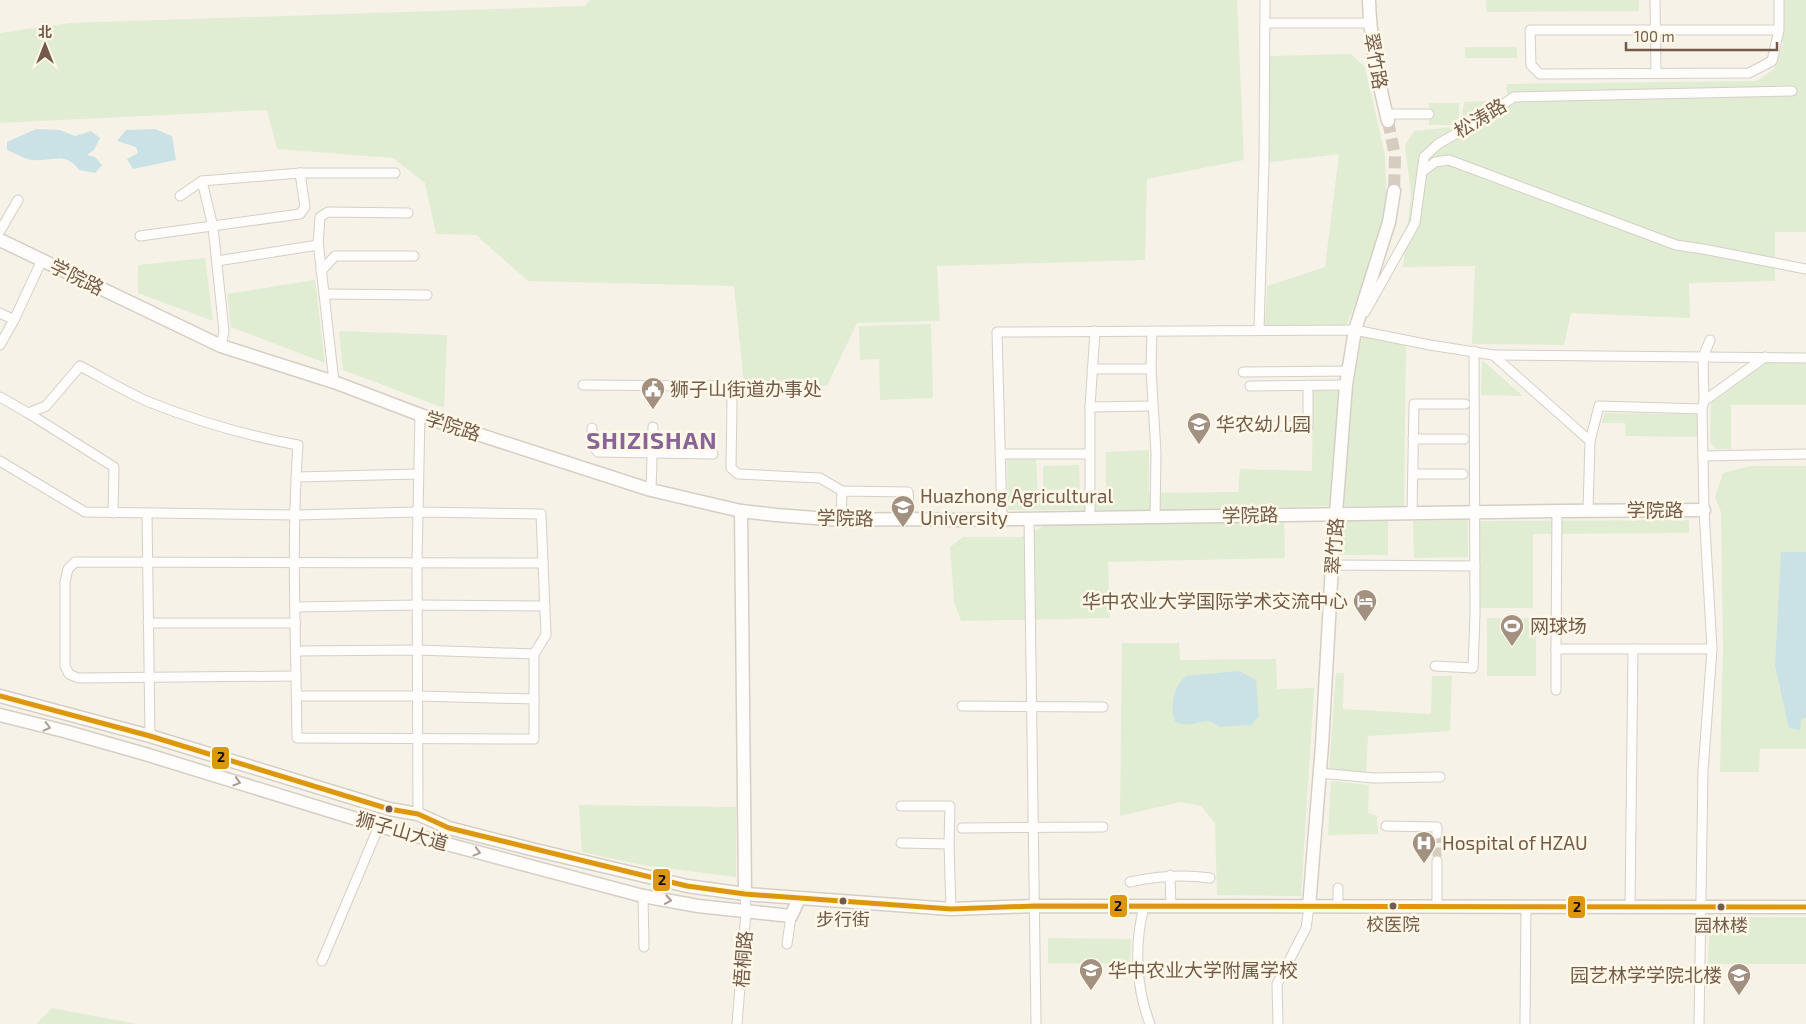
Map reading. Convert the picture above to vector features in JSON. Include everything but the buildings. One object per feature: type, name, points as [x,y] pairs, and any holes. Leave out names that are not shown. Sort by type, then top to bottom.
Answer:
[{"type":"street","points":[[1259,330],[1266,0]]},
{"type":"street","name":"翠竹路","points":[[1369,0],[1375,66],[1388,117]]},
{"type":"street","points":[[1655,0],[1656,73]]},
{"type":"street","points":[[1779,0],[1779,30],[1772,61],[1749,73],[1540,74],[1531,65],[1530,30],[1779,30]]},
{"type":"street","points":[[1266,23],[1370,23]]},
{"type":"street","name":"松涛路","points":[[1355,330],[1414,223],[1424,158],[1438,144],[1514,98],[1792,91]]},
{"type":"street","points":[[1388,117],[1429,114]]},
{"type":"street","points":[[1422,172],[1435,162],[1449,160],[1676,246],[1712,250],[1806,269]]},
{"type":"street","points":[[180,196],[202,182],[300,173],[395,173]]},
{"type":"street","points":[[140,236],[300,214],[305,207],[300,173]]},
{"type":"street","points":[[202,182],[213,227],[224,331],[221,346]]},
{"type":"street","name":"翠竹路","points":[[1309,907],[1346,385],[1355,330],[1389,222],[1394,191]]},
{"type":"street","points":[[0,231],[18,200]]},
{"type":"street","points":[[318,246],[320,217],[328,212],[408,213]]},
{"type":"street","points":[[317,230],[334,382]]},
{"type":"street","name":"学院路","points":[[0,240],[221,346],[334,382],[420,415],[651,490],[741,511],[841,520],[1704,510],[1703,357]]},
{"type":"street","points":[[216,261],[318,246]]},
{"type":"street","points":[[321,271],[335,256],[414,256]]},
{"type":"street","points":[[0,345],[42,260]]},
{"type":"street","points":[[324,294],[427,295]]},
{"type":"street","points":[[0,313],[14,320]]},
{"type":"street","points":[[1002,518],[997,332],[1355,330],[1430,346],[1493,355],[1806,358]]},
{"type":"street","points":[[1090,517],[1090,407],[1095,331]]},
{"type":"street","points":[[1152,331],[1152,406],[1156,453],[1155,516]]},
{"type":"street","points":[[1703,357],[1710,340]]},
{"type":"street","points":[[1435,666],[1473,668],[1475,566],[1474,351]]},
{"type":"street","points":[[1493,355],[1590,441]]},
{"type":"street","points":[[1588,510],[1590,441],[1599,406],[1703,405],[1766,357]]},
{"type":"street","points":[[0,461],[85,512],[295,516],[418,512],[541,514],[546,635],[534,654],[534,739],[297,738],[294,564],[295,516],[296,477],[298,445],[263,439],[188,416],[148,401],[80,366],[46,406],[28,413]]},
{"type":"street","points":[[1092,369],[1151,369]]},
{"type":"street","points":[[1243,372],[1348,371]]},
{"type":"street","points":[[583,385],[716,386],[726,390],[732,400],[731,468],[738,474],[820,478],[842,491],[908,492],[910,519]]},
{"type":"street","points":[[1248,426],[1308,426],[1308,385]]},
{"type":"street","points":[[1250,386],[1346,385]]},
{"type":"street","points":[[0,398],[28,413],[114,467],[113,513]]},
{"type":"street","points":[[1412,513],[1414,404],[1465,404]]},
{"type":"street","points":[[1090,407],[1152,406]]},
{"type":"street","points":[[418,814],[417,562],[420,415]]},
{"type":"street","points":[[651,490],[653,427]]},
{"type":"street","points":[[592,428],[592,445],[598,452],[713,454]]},
{"type":"street","points":[[1413,439],[1464,438]]},
{"type":"street","points":[[1000,454],[1090,454]]},
{"type":"street","points":[[1703,456],[1806,454]]},
{"type":"street","points":[[296,477],[418,474]]},
{"type":"street","points":[[1413,474],[1463,474]]},
{"type":"street","points":[[841,520],[842,491]]},
{"type":"street","points":[[1699,1024],[1703,771],[1712,648],[1704,510]]},
{"type":"street","points":[[741,511],[745,894]]},
{"type":"street","points":[[1556,511],[1556,690]]},
{"type":"street","points":[[147,514],[150,736]]},
{"type":"street","points":[[1029,518],[1036,1024]]},
{"type":"street","points":[[296,676],[78,678],[69,674],[65,666],[65,582],[68,569],[75,562],[294,564],[417,562],[543,563]]},
{"type":"street","points":[[1332,565],[1475,566]]},
{"type":"street","points":[[295,607],[417,605],[545,606]]},
{"type":"street","points":[[148,623],[296,623]]},
{"type":"street","points":[[1630,908],[1633,648]]},
{"type":"street","points":[[1556,649],[1712,648]]},
{"type":"street","points":[[296,651],[418,650],[534,654]]},
{"type":"street","name":"狮子山大道","points":[[0,696],[150,736],[389,810],[418,814],[449,828],[687,886],[745,894],[951,909],[1035,906],[1806,907]]},
{"type":"street","points":[[297,696],[418,696],[534,699]]},
{"type":"street","points":[[962,706],[1103,707]]},
{"type":"street","name":"狮子山大道","points":[[0,716],[145,754],[379,826],[643,896],[698,906],[791,916]]},
{"type":"street","points":[[1319,773],[1374,778],[1440,777]]},
{"type":"street","points":[[901,806],[950,806],[951,909]]},
{"type":"street","points":[[322,961],[379,826]]},
{"type":"street","points":[[1386,826],[1437,827],[1437,834]]},
{"type":"street","points":[[962,828],[1102,827]]},
{"type":"street","points":[[901,843],[949,844]]},
{"type":"street","points":[[1437,861],[1437,906]]},
{"type":"street","points":[[1130,882],[1156,876],[1187,875],[1210,878]]},
{"type":"street","points":[[1170,876],[1171,906]]},
{"type":"street","points":[[1338,888],[1338,907]]},
{"type":"street","name":"梧桐路","points":[[737,1024],[746,912],[745,894]]},
{"type":"street","points":[[643,896],[644,946]]},
{"type":"street","points":[[787,944],[791,916],[799,899]]},
{"type":"street","points":[[1144,906],[1140,924],[1138,968],[1146,1014],[1150,1024]]},
{"type":"street","points":[[1278,1024],[1277,984],[1306,928],[1309,907]]},
{"type":"street","points":[[1525,1024],[1526,907]]},
{"type":"green space","points":[[590,0],[1237,0],[1244,160],[1147,179],[1145,260],[937,266],[940,321],[857,323],[827,386],[744,385],[734,286],[528,281],[476,235],[436,234],[425,183],[393,158],[277,149],[267,110],[0,123],[0,33],[69,23],[585,6]]},
{"type":"green space","points":[[1486,0],[1639,0],[1639,11],[1487,12]]},
{"type":"green space","points":[[1782,0],[1806,0],[1806,232],[1775,232],[1775,281],[1689,283],[1690,318],[1571,313],[1564,345],[1472,344],[1475,266],[1403,267],[1411,194],[1405,145],[1414,131],[1461,126],[1464,102],[1508,100],[1506,84],[1757,81],[1774,69],[1783,44]]},
{"type":"green space","points":[[1465,47],[1517,47],[1517,58],[1465,58]]},
{"type":"green space","points":[[1351,54],[1365,67],[1385,155],[1387,211],[1376,251],[1345,329],[1265,329],[1267,286],[1325,267],[1339,154],[1264,163],[1266,56]]},
{"type":"green space","points":[[1429,103],[1459,103],[1459,125],[1429,125]]},
{"type":"green space","points":[[205,258],[213,321],[138,293],[138,265]]},
{"type":"green space","points":[[315,280],[325,363],[231,327],[227,294]]},
{"type":"green space","points":[[931,324],[933,398],[880,400],[879,359],[860,360],[859,326]]},
{"type":"green space","points":[[339,331],[447,335],[444,408],[343,370]]},
{"type":"green space","points":[[1362,337],[1406,343],[1404,506],[1344,506],[1353,390]]},
{"type":"green space","points":[[1482,360],[1523,396],[1481,395]]},
{"type":"green space","points":[[1766,363],[1806,363],[1806,405],[1731,405],[1731,449],[1716,449],[1710,442],[1711,403]]},
{"type":"green space","points":[[1313,391],[1339,391],[1331,506],[1170,510],[1008,510],[1007,458],[1036,459],[1038,493],[1106,490],[1106,452],[1149,450],[1149,493],[1238,492],[1240,469],[1312,471]]},
{"type":"green space","points":[[1605,413],[1698,414],[1699,437],[1626,436],[1625,423],[1601,423]]},
{"type":"green space","points":[[1079,465],[1080,489],[1043,490],[1043,466]]},
{"type":"green space","points":[[1750,466],[1806,466],[1806,749],[1760,749],[1759,772],[1720,772],[1723,647],[1721,512],[1715,497],[1723,473]]},
{"type":"green space","points":[[1284,517],[1285,558],[1108,562],[1110,618],[961,621],[954,602],[950,547],[963,537],[1021,537],[1052,522]]},
{"type":"green space","points":[[1388,517],[1388,555],[1337,555],[1341,518]]},
{"type":"green space","points":[[1468,520],[1468,557],[1414,558],[1413,521]]},
{"type":"green space","points":[[1689,520],[1689,533],[1533,534],[1533,608],[1479,608],[1479,521]]},
{"type":"green space","name":"网球场","points":[[1487,618],[1536,618],[1536,676],[1487,676]]},
{"type":"green space","points":[[1122,643],[1179,643],[1180,660],[1276,659],[1277,689],[1314,688],[1301,896],[1217,895],[1215,823],[1201,806],[1180,802],[1120,816]]},
{"type":"green space","points":[[1336,673],[1344,673],[1343,709],[1431,714],[1432,676],[1452,676],[1450,731],[1368,736],[1366,775],[1329,770]]},
{"type":"green space","points":[[1331,781],[1369,785],[1368,813],[1377,816],[1378,834],[1328,835]]},
{"type":"green space","points":[[579,805],[736,807],[736,877],[642,865],[582,852]]},
{"type":"green space","points":[[1710,917],[1806,917],[1806,964],[1708,964]]},
{"type":"green space","points":[[1048,938],[1131,939],[1130,964],[1048,963]]},
{"type":"green space","points":[[52,1008],[137,1024],[36,1024]]},
{"type":"water","points":[[36,129],[60,130],[75,136],[91,131],[100,138],[94,150],[87,155],[95,157],[102,165],[95,173],[79,170],[74,164],[63,159],[33,160],[7,150],[7,142]]},
{"type":"water","points":[[155,129],[172,136],[176,160],[133,169],[127,159],[138,153],[136,147],[117,141],[126,130]]},
{"type":"water","points":[[1781,552],[1806,552],[1806,717],[1801,720],[1800,730],[1789,728],[1775,666]]},
{"type":"water","points":[[1239,671],[1256,680],[1259,716],[1251,725],[1219,727],[1212,722],[1181,724],[1175,722],[1173,703],[1175,691],[1186,676]]},
{"type":"tunnel","points":[[1388,121],[1395,156],[1394,191]]},
{"type":"tunnel","points":[[1437,834],[1437,861]]},
{"type":"transit line","name":"2","points":[[0,696],[150,736],[389,809],[418,814],[449,828],[687,886],[745,894],[951,909],[1035,906],[1806,907]]},
{"type":"place","name":"狮子山街道办事处","points":[[653,410]]},
{"type":"place","name":"华农幼儿园","points":[[1199,445]]},
{"type":"place","name":"Huazhong Agricultural University","points":[[903,528]]},
{"type":"place","name":"华中农业大学国际学术交流中心","points":[[1365,622]]},
{"type":"place","name":"网球场","points":[[1512,647]]},
{"type":"place","name":"Hospital of HZAU","points":[[1424,864]]},
{"type":"place","name":"步行街","points":[[843,901]]},
{"type":"place","name":"校医院","points":[[1393,906]]},
{"type":"place","name":"园林楼","points":[[1721,907]]},
{"type":"place","name":"华中农业大学附属学校","points":[[1091,991]]},
{"type":"place","name":"园艺林学学院北楼","points":[[1739,996]]},
{"type":"district","name":"SHIZISHAN","points":[[652,441]]}]
